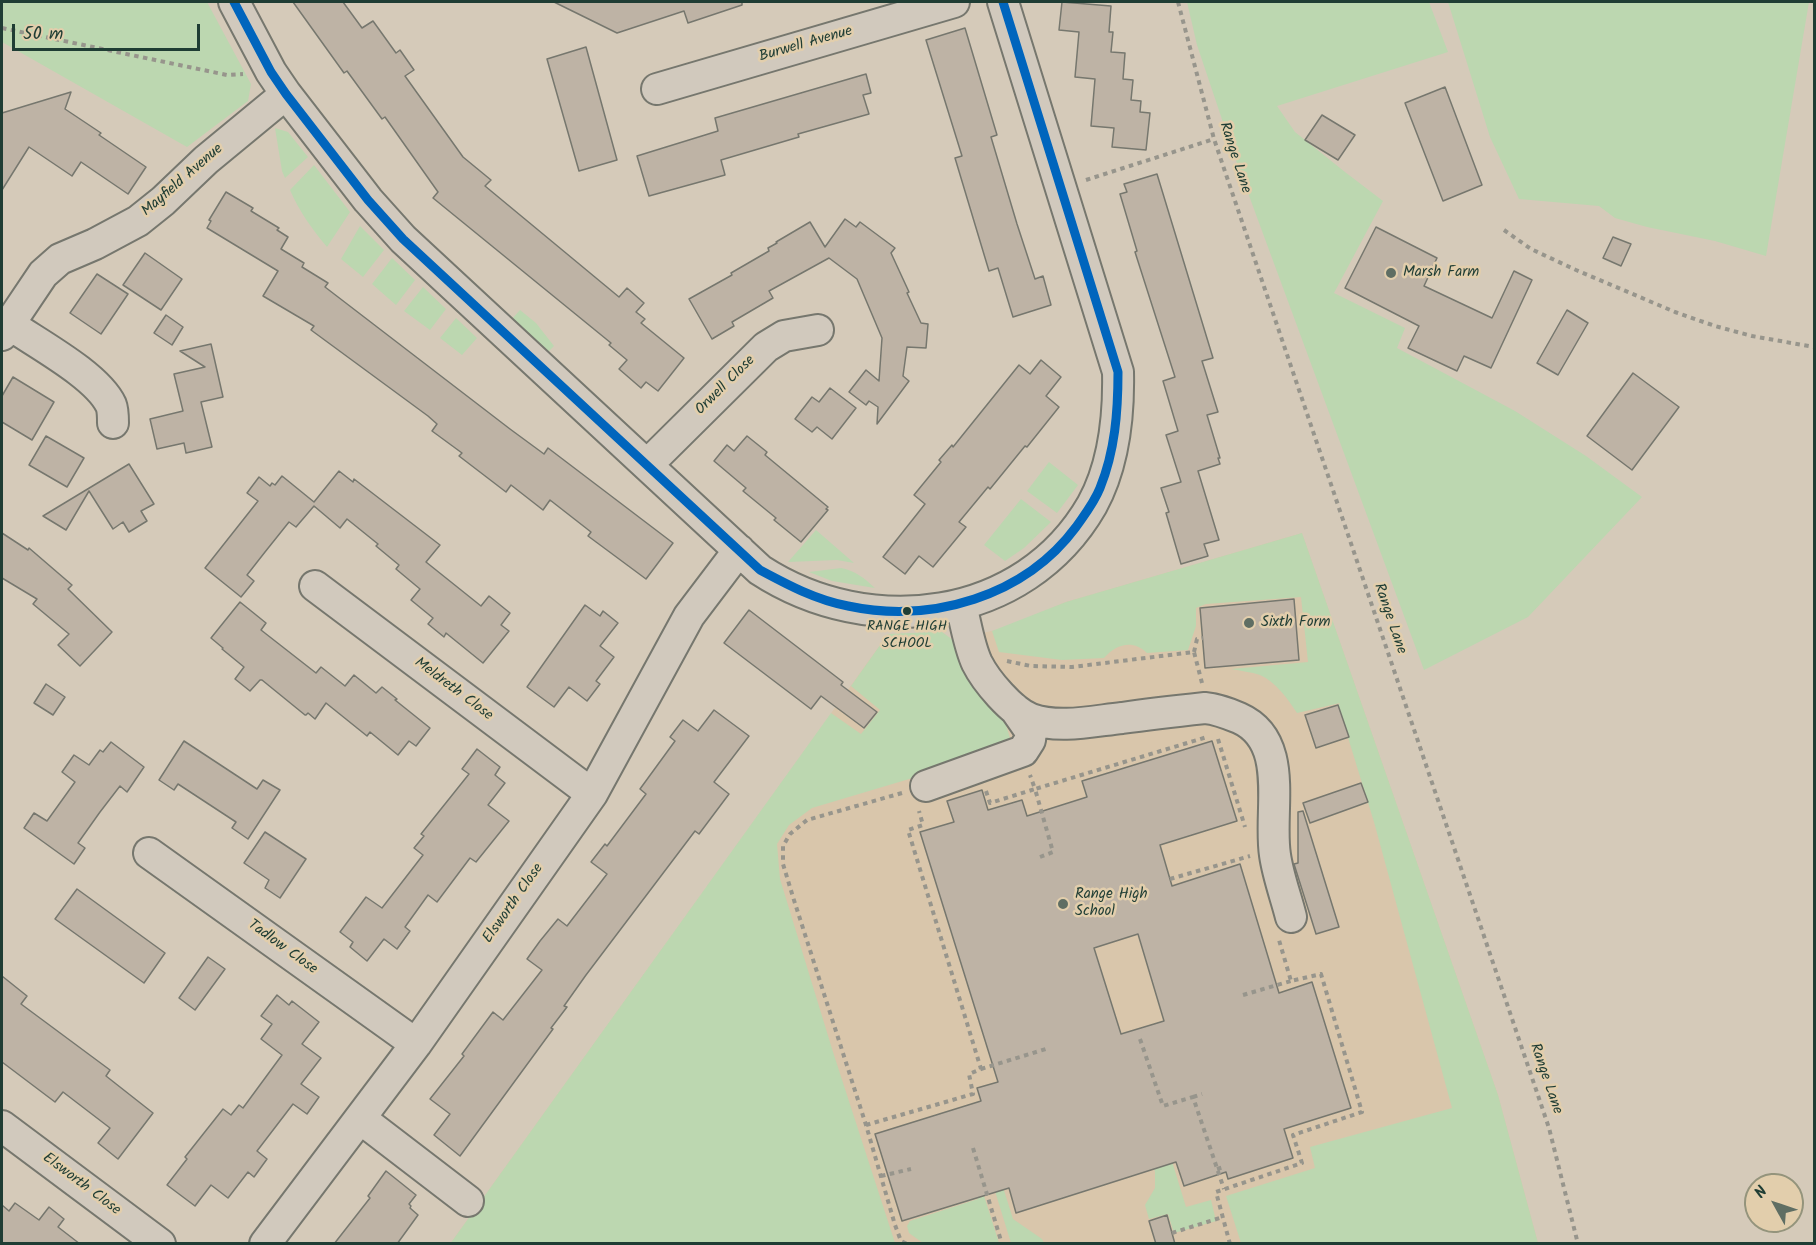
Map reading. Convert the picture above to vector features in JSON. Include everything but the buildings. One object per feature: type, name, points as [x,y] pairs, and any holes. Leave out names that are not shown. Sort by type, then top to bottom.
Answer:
[{"type":"street","points":[[234,2],[278,83],[368,200],[403,239],[760,570],[807,595],[839,605],[876,611],[923,611],[961,606],[990,595],[1021,579],[1053,554],[1078,526],[1093,503],[1108,468],[1119,405],[1118,372],[1004,2]]},
{"type":"street","name":"Burwell Avenue","points":[[657,89],[954,2]]},
{"type":"street","name":"Mayfield Avenue","points":[[5,330],[43,274],[60,259],[95,244],[138,221],[163,201],[206,160],[278,83]]},
{"type":"street","points":[[5,330],[87,376],[112,407],[113,423]]},
{"type":"street","name":"Orwell Close","points":[[648,464],[766,347],[784,336],[818,330]]},
{"type":"street","name":"Elsworth Close","points":[[265,1244],[416,1044],[592,794],[690,616],[739,550]]},
{"type":"street","name":"Meldreth Close","points":[[315,586],[592,794]]},
{"type":"street","points":[[925,795],[1023,751],[1030,740],[1031,732],[1015,709],[978,666],[961,606]]},
{"type":"street","points":[[1015,709],[1028,718],[1044,722],[1077,723],[1209,708],[1218,709],[1244,720],[1257,729],[1268,744],[1273,767],[1275,855],[1284,926]]},
{"type":"street","name":"Tadlow Close","points":[[149,853],[416,1044]]},
{"type":"street","points":[[361,1119],[468,1201]]},
{"type":"street","name":"Elsworth Close","points":[[2,1126],[160,1244]]},
{"type":"path","name":"Range Lane","points":[[1178,2],[1214,139],[1549,1128],[1578,1244]]},
{"type":"path","points":[[2,28],[226,75],[278,83]]},
{"type":"path","points":[[1062,188],[1214,139]]},
{"type":"path","points":[[1504,230],[1531,249],[1685,315],[1743,333],[1815,347]]},
{"type":"path","points":[[1203,638],[1197,639],[1194,652],[1209,708]]},
{"type":"path","points":[[1005,660],[1031,666],[1072,667],[1194,652]]},
{"type":"path","points":[[985,786],[990,803],[1202,741],[1216,734],[1246,833]]},
{"type":"path","points":[[1023,751],[1053,852],[1040,857]]},
{"type":"path","points":[[925,795],[918,807],[923,825],[908,830],[981,1069]]},
{"type":"path","points":[[907,1244],[901,1241],[895,1225],[866,1125],[783,864],[783,846],[790,834],[807,820],[925,795]]},
{"type":"path","points":[[1170,879],[1253,855]]},
{"type":"path","points":[[1284,926],[1291,981]]},
{"type":"path","points":[[1230,1244],[1216,1192],[1302,1163],[1293,1135],[1362,1112],[1321,974],[1243,995]]},
{"type":"path","points":[[1140,1039],[1163,1106],[1202,1094]]},
{"type":"path","points":[[866,1125],[973,1094],[969,1074],[1049,1048]]},
{"type":"path","points":[[1193,1097],[1224,1189]]},
{"type":"path","points":[[973,1148],[1002,1244]]},
{"type":"path","points":[[1217,1169],[1224,1167]]},
{"type":"path","points":[[881,1176],[911,1169]]},
{"type":"path","points":[[1172,1233],[1223,1217]]},
{"type":"shaded area","name":"Range High School","points":[[1302,533],[1498,1095],[1538,1243],[450,1244],[888,634],[942,632],[953,640],[1000,629],[1066,602]]},
{"type":"green space","points":[[2,2],[207,2],[251,84],[248,101],[187,147],[2,42]]},
{"type":"green space","points":[[1187,2],[1429,2],[1448,52],[1277,106],[1295,132],[1383,201],[1334,293],[1405,328],[1397,348],[1515,411],[1586,456],[1642,497],[1528,617],[1424,670],[1234,155],[1197,45]]},
{"type":"green space","points":[[1448,2],[1809,2],[1766,256],[1715,241],[1615,218],[1599,206],[1519,199],[1490,137]]},
{"type":"green space","points":[[275,128],[288,132],[308,157],[285,178],[282,171]]},
{"type":"green space","points":[[314,165],[350,212],[327,247],[306,220],[290,190]]},
{"type":"green space","points":[[360,226],[384,250],[363,277],[341,259]]},
{"type":"green space","points":[[392,258],[415,280],[396,305],[372,284]]},
{"type":"green space","points":[[423,287],[446,309],[430,330],[404,311]]},
{"type":"green space","points":[[520,310],[536,323],[554,346],[547,353],[511,320]]},
{"type":"green space","points":[[456,318],[477,338],[462,355],[440,338]]},
{"type":"green space","points":[[1049,462],[1078,485],[1057,513],[1027,491]]},
{"type":"green space","points":[[1021,499],[1051,522],[1024,548],[1005,561],[984,545]]},
{"type":"green space","points":[[816,530],[854,563],[837,560],[788,562]]},
{"type":"green space","points":[[1302,533],[1498,1095],[1538,1243],[1241,1243],[1226,1196],[1315,1168],[1310,1147],[1452,1108],[1374,822],[1338,705],[1340,703],[1297,713],[1281,691],[1266,678],[1231,669],[1308,662],[1301,597],[1206,604],[1196,608],[1196,626],[1188,650],[1147,653],[1136,646],[1125,645],[1114,649],[1104,658],[1062,660],[999,652],[992,631],[1066,602]]},
{"type":"green space","points":[[841,568],[860,575],[875,588],[832,581],[809,572]]},
{"type":"green space","points":[[942,632],[953,640],[958,652],[1003,715],[1013,748],[812,808],[789,825],[777,844],[780,879],[895,1243],[450,1244],[831,713],[861,734],[880,710],[851,686],[888,634]]},
{"type":"green space","points":[[1116,1049],[1144,1070],[1186,1207],[1211,1200],[1216,1221],[1174,1233],[1168,1214],[1149,1219],[1145,1205],[1155,1188],[1155,1172]]},
{"type":"green space","points":[[990,1146],[1013,1219],[1042,1239],[1044,1243],[1011,1243],[982,1149]]},
{"type":"green space","points":[[970,1152],[999,1243],[923,1243],[909,1233],[907,1226],[910,1221],[978,1199],[964,1153]]},
{"type":"transit line","points":[[234,2],[271,72],[286,94],[368,200],[403,239],[760,570],[825,600],[880,611],[912,611],[944,607],[974,599],[1004,587],[1031,571],[1055,551],[1089,508],[1105,474],[1115,431],[1118,372],[1003,2]]},
{"type":"place","name":"Marsh Farm","points":[[1391,273]]},
{"type":"place","name":"RANGE HIGH SCHOOL","points":[[907,611]]},
{"type":"place","name":"Sixth Form","points":[[1249,623]]},
{"type":"place","name":"Range High School","points":[[1063,904]]}]
